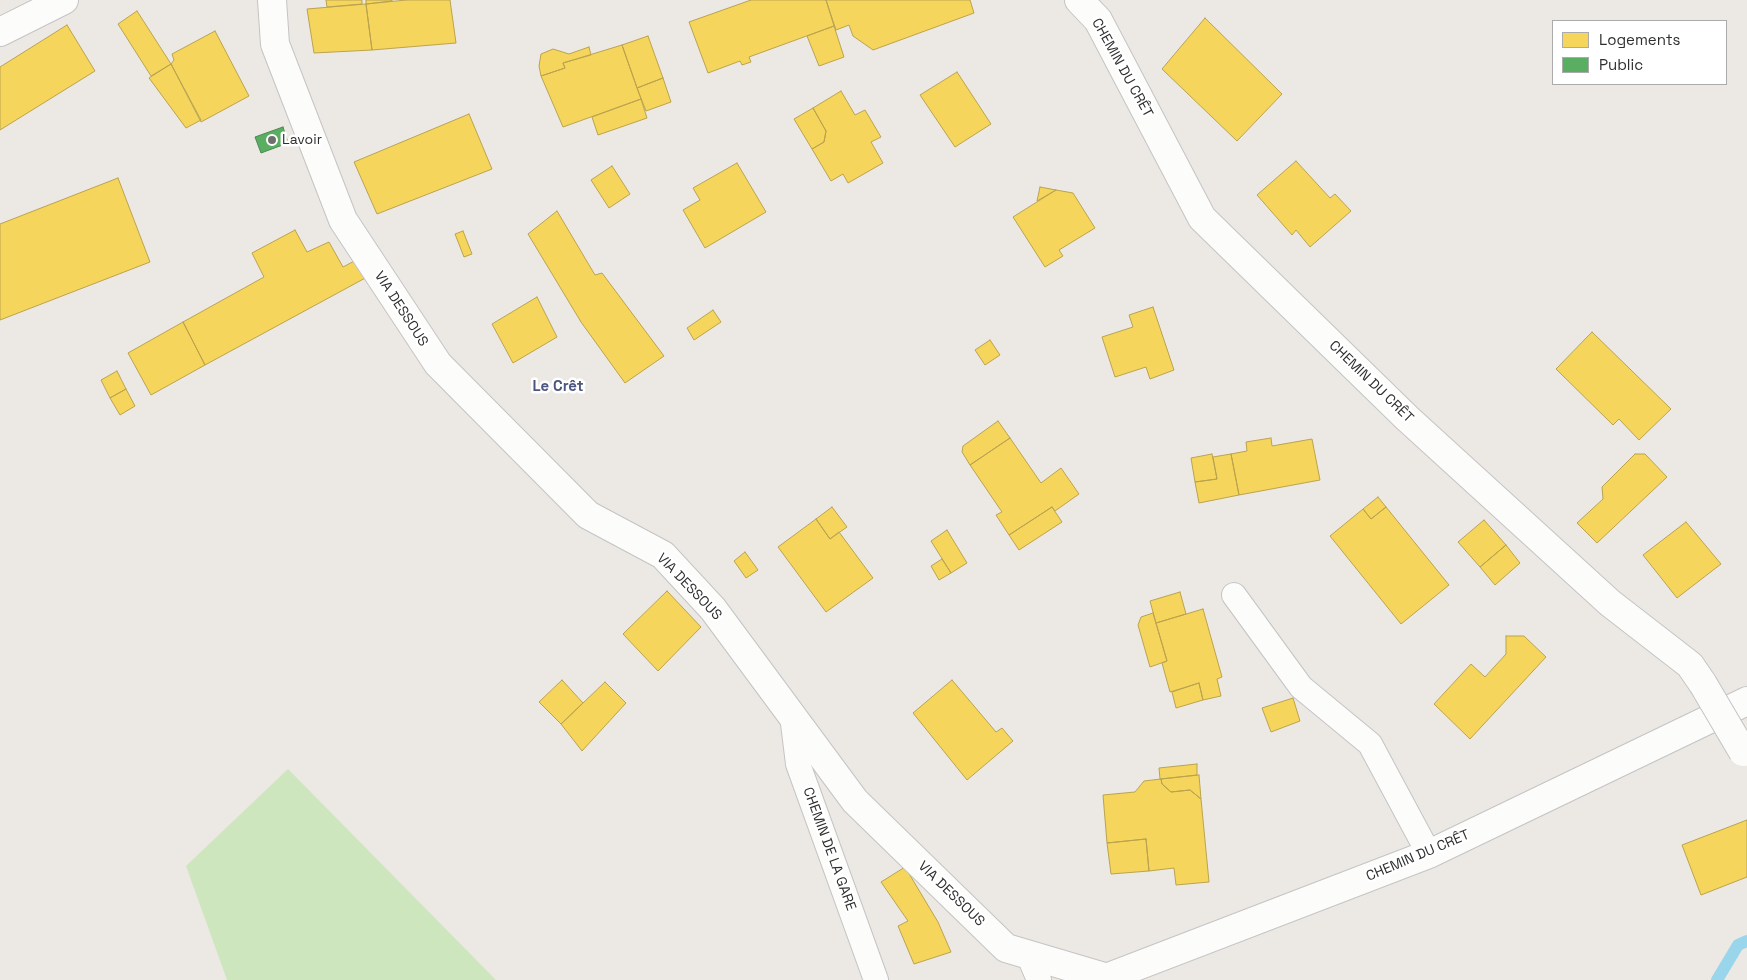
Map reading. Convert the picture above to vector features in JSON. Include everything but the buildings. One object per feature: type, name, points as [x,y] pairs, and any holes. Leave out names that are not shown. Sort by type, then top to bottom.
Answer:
[{"type":"street","points":[[0,32],[64,0]]},
{"type":"street","name":"VIA DESSOUS","points":[[272,0],[275,44],[343,220],[438,364],[588,515],[663,555],[713,609],[855,801],[1006,948],[1110,979]]},
{"type":"street","name":"CHEMIN DU CRÊT","points":[[1079,0],[1098,20],[1202,218],[1407,418],[1610,603],[1690,665],[1745,755]]},
{"type":"street","name":"CHEMIN DU CRÊT","points":[[1110,979],[1429,854],[1747,701]]},
{"type":"lane","points":[[1234,595],[1301,687],[1370,744],[1429,854]]},
{"type":"lane","name":"CHEMIN DE LA GARE","points":[[792,715],[798,764],[876,980]]},
{"type":"lane","points":[[1028,954],[1039,980]]},
{"type":"green space","points":[[288,769],[496,980],[227,980],[186,866]]},
{"type":"waterway","points":[[1717,980],[1738,945],[1747,941]]},
{"type":"place","name":"Lavoir","points":[[272,140]]},
{"type":"district","name":"Le Crêt","points":[[558,387]]}]
